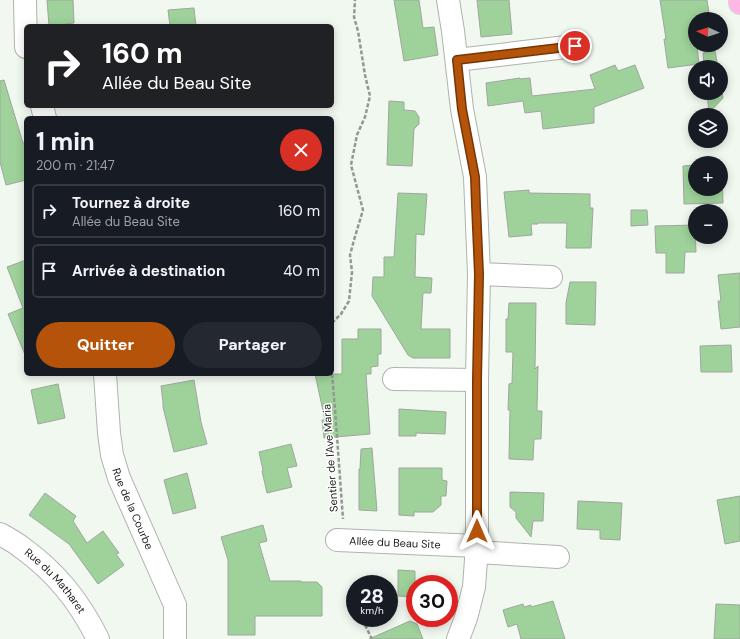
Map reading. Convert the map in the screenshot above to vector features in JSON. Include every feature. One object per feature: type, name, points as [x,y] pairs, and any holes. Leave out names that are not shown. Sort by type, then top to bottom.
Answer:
[{"type":"street","points":[[25,0],[26,24]]},
{"type":"street","points":[[448,0],[457,60],[462,109],[475,177],[479,274],[476,549],[474,587],[466,618],[458,639]]},
{"type":"street","points":[[457,60],[575,46]]},
{"type":"street","points":[[479,274],[550,277]]},
{"type":"street","name":"Rue de la Courbe","points":[[105,376],[108,433],[112,455],[119,478],[175,605],[175,639]]},
{"type":"street","points":[[394,379],[477,380]]},
{"type":"street","name":"Rue du Matharet","points":[[0,534],[20,546],[45,566],[69,591],[89,621],[98,639]]},
{"type":"street","name":"Allée du Beau Site","points":[[341,540],[558,556]]},
{"type":"path","points":[[334,321],[341,314],[349,301],[352,272],[350,255],[363,210],[351,165],[357,135],[365,117],[370,96],[354,17],[355,0]]},
{"type":"path","name":"Sentier de l'Ave Maria","points":[[332,376],[341,540]]},
{"type":"path","points":[[366,627],[372,639]]},
{"type":"building","points":[[47,0],[73,0],[74,23],[49,24]]},
{"type":"building","points":[[394,0],[419,0],[423,28],[434,27],[438,55],[404,61]]},
{"type":"building","points":[[477,0],[509,0],[512,34],[481,37]]},
{"type":"building","points":[[660,0],[707,0],[709,12],[688,12],[688,52],[698,52],[699,60],[688,60],[688,65],[668,68],[664,39],[666,39]]},
{"type":"building","points":[[194,8],[196,24],[170,24],[168,10]]},
{"type":"building","points":[[715,52],[717,60],[704,60],[703,53]]},
{"type":"building","points":[[615,65],[618,71],[635,65],[644,88],[594,107],[594,123],[543,129],[541,111],[525,113],[523,101],[488,106],[486,83],[530,78],[532,96],[595,89],[590,75]]},
{"type":"building","points":[[4,80],[24,143],[24,180],[6,185],[0,162],[0,81]]},
{"type":"building","points":[[708,100],[721,100],[714,108],[708,108]]},
{"type":"building","points":[[389,101],[404,102],[404,110],[415,111],[419,117],[419,124],[414,129],[412,166],[387,165]]},
{"type":"building","points":[[683,166],[688,166],[688,196],[723,196],[723,203],[684,204]]},
{"type":"building","points":[[529,190],[529,193],[590,194],[590,208],[593,208],[591,248],[566,248],[567,223],[531,224],[532,235],[509,237],[504,192]]},
{"type":"building","points":[[398,193],[427,194],[424,235],[416,234],[415,277],[432,278],[431,293],[423,293],[421,329],[450,329],[450,358],[413,358],[408,355],[372,296],[373,277],[384,277],[384,257],[394,257]]},
{"type":"building","points":[[631,210],[647,210],[648,225],[631,226]]},
{"type":"building","points":[[688,225],[688,244],[696,244],[696,252],[685,252],[684,273],[666,273],[666,253],[656,253],[655,226]]},
{"type":"building","points":[[24,261],[24,352],[8,314],[23,308],[7,267]]},
{"type":"building","points":[[740,273],[740,327],[721,329],[718,301],[721,301],[718,275]]},
{"type":"building","points":[[570,282],[596,282],[595,325],[566,324],[566,303]]},
{"type":"building","points":[[509,303],[536,303],[535,369],[538,366],[537,411],[542,411],[541,439],[534,439],[533,460],[509,459],[510,410],[508,410],[509,384],[512,383],[513,352],[506,352],[506,319],[508,319]]},
{"type":"building","points":[[358,329],[381,329],[381,354],[378,354],[378,366],[371,367],[371,374],[366,374],[370,434],[324,438],[322,420],[325,420],[315,376],[334,376],[334,374],[342,374],[342,339],[358,339]]},
{"type":"building","points":[[731,345],[732,372],[701,372],[700,346]]},
{"type":"building","points":[[194,380],[201,422],[207,444],[174,452],[163,407],[161,386]]},
{"type":"building","points":[[58,384],[65,418],[38,424],[31,390]]},
{"type":"building","points":[[399,409],[446,412],[445,434],[416,433],[416,436],[399,436]]},
{"type":"building","points":[[291,444],[297,466],[287,468],[292,487],[267,493],[259,452]]},
{"type":"building","points":[[372,448],[377,511],[359,510],[359,469],[361,449]]},
{"type":"building","points":[[399,468],[442,468],[442,480],[447,481],[446,496],[441,496],[441,505],[433,512],[414,512],[414,516],[399,515]]},
{"type":"building","points":[[187,473],[196,508],[173,514],[164,480]]},
{"type":"building","points":[[510,492],[544,493],[543,521],[533,521],[531,537],[516,518],[516,512],[510,507]]},
{"type":"building","points":[[45,493],[76,516],[73,521],[87,543],[103,531],[119,553],[116,554],[124,565],[98,584],[69,544],[29,515]]},
{"type":"building","points":[[740,496],[740,541],[725,544],[717,500]]},
{"type":"building","points":[[578,501],[622,503],[620,540],[600,539],[600,530],[577,529]]},
{"type":"building","points":[[263,525],[267,541],[259,543],[270,581],[317,582],[322,587],[322,616],[255,616],[255,635],[228,635],[228,560],[221,537]]},
{"type":"building","points":[[398,570],[415,571],[415,575],[406,575],[406,596],[398,596]]},
{"type":"building","points":[[553,601],[565,639],[521,639],[517,624],[508,627],[503,610],[523,604],[524,607],[531,605],[531,607]]},
{"type":"building","points":[[716,604],[740,605],[740,639],[714,639]]},
{"type":"building","points":[[406,623],[406,627],[418,627],[423,639],[369,639],[398,627]]},
{"type":"route","points":[[477,531],[479,274],[475,177],[462,109],[457,60],[575,46]]}]
